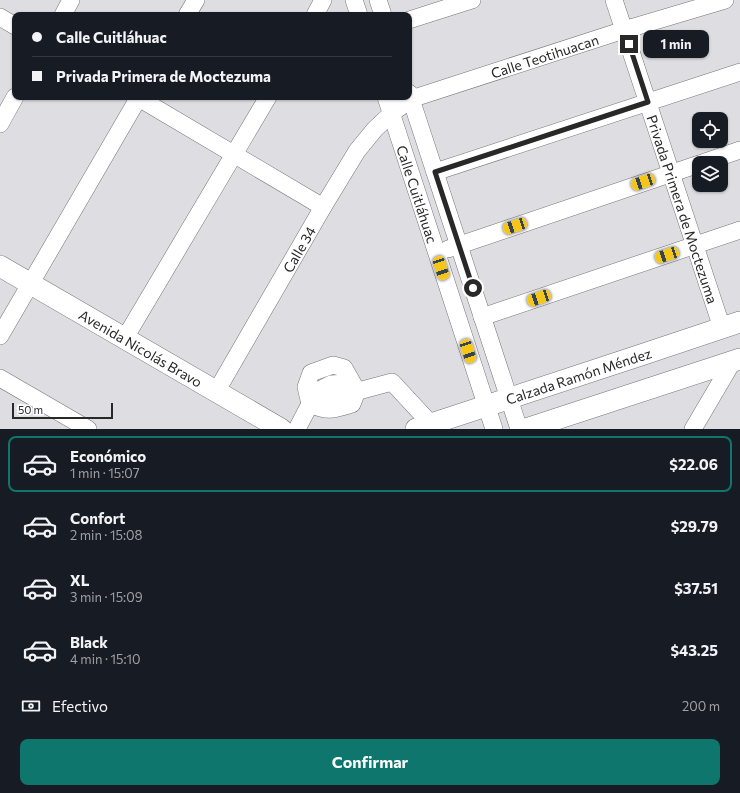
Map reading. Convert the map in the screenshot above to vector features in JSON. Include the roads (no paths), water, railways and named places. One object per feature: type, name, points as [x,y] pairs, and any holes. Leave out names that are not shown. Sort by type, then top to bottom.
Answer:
[{"type":"main road","name":"Avenida Nicolás Bravo","points":[[0,266],[281,429]]},
{"type":"main road","name":"Calzada Ramón Méndez","points":[[424,427],[731,325]]},
{"type":"main road","points":[[526,429],[737,360]]},
{"type":"street","points":[[65,12],[72,0]]},
{"type":"street","points":[[189,12],[196,0]]},
{"type":"street","points":[[317,12],[323,0]]},
{"type":"street","points":[[354,0],[358,12]]},
{"type":"street","points":[[378,0],[382,12]]},
{"type":"street","points":[[412,19],[472,0]]},
{"type":"street","name":"Privada Primera de Moctezuma","points":[[614,0],[695,246],[731,325]]},
{"type":"street","name":"Calle Teotihuacan","points":[[412,95],[725,0]]},
{"type":"street","points":[[0,17],[12,24]]},
{"type":"street","points":[[435,172],[740,72]]},
{"type":"street","points":[[0,124],[14,100]]},
{"type":"street","points":[[0,336],[136,100]]},
{"type":"street","points":[[143,100],[323,207]]},
{"type":"street","points":[[125,338],[266,100]]},
{"type":"street","name":"Calle Cuitláhuac","points":[[387,100],[494,429]]},
{"type":"street","name":"Calle Teotihuacan","points":[[391,114],[406,100]]},
{"type":"street","name":"Calle Cuitláhuac","points":[[411,100],[519,429]]},
{"type":"street","name":"Calle 34","points":[[216,392],[357,151],[375,129],[391,114]]},
{"type":"street","points":[[722,156],[740,150]]},
{"type":"street","points":[[437,254],[458,245],[692,166]]},
{"type":"street","points":[[482,317],[740,230]]},
{"type":"street","points":[[694,429],[737,360]]},
{"type":"street","points":[[297,429],[310,404],[306,387],[312,373],[333,365],[344,368],[357,390]]},
{"type":"street","points":[[0,378],[88,429]]},
{"type":"street","points":[[310,404],[357,390],[392,382],[424,427]]}]
